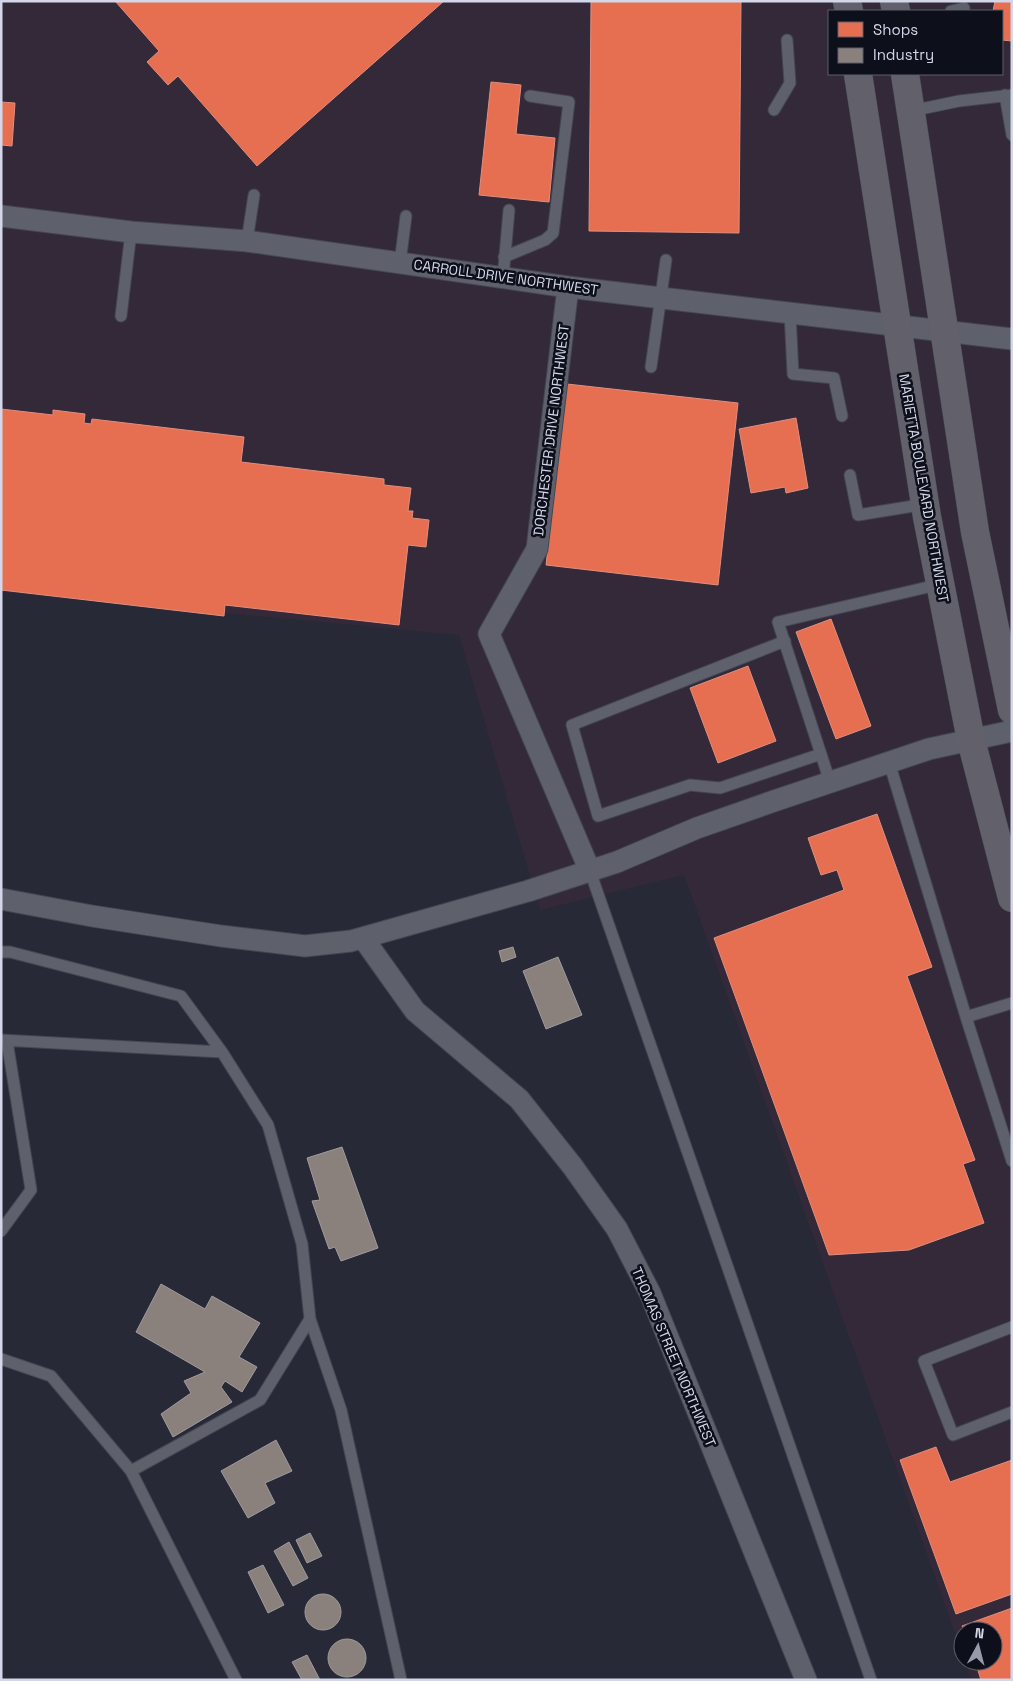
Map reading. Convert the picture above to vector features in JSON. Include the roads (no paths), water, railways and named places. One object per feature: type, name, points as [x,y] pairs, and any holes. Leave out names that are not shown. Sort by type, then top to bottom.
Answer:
[{"type":"main road","name":"MARIETTA BOULEVARD NORTHWEST","points":[[858,75],[896,325],[940,584],[971,740],[1012,898]]},
{"type":"main road","points":[[905,75],[975,532],[1012,710]]},
{"type":"street","name":"CARROLL DRIVE NORTHWEST","points":[[1,216],[131,232],[247,241],[400,263],[504,267],[568,287],[1012,339]]},
{"type":"street","name":"DORCHESTER DRIVE NORTHWEST","points":[[568,287],[537,549],[490,634],[590,870]]},
{"type":"street","points":[[1,899],[92,916],[221,936],[305,946],[352,941],[528,891],[617,862],[697,828],[929,749],[1012,731]]},
{"type":"street","name":"THOMAS STREET NORTHWEST","points":[[362,938],[415,1011],[519,1099],[573,1168],[617,1229],[650,1293],[806,1680]]},
{"type":"lane","points":[[955,10],[964,8]]},
{"type":"lane","points":[[774,110],[790,83],[787,40]]},
{"type":"lane","points":[[911,111],[959,101],[1008,95],[1012,136]]},
{"type":"lane","points":[[504,267],[553,233],[569,102],[530,96]]},
{"type":"lane","points":[[247,241],[254,195]]},
{"type":"lane","points":[[504,267],[509,210]]},
{"type":"lane","points":[[400,263],[406,216]]},
{"type":"lane","points":[[121,316],[131,232]]},
{"type":"lane","points":[[651,366],[666,260]]},
{"type":"lane","points":[[790,313],[793,374],[834,378],[842,416]]},
{"type":"lane","points":[[850,475],[858,515],[926,504]]},
{"type":"lane","points":[[830,782],[778,622],[940,584]]},
{"type":"lane","points":[[785,641],[572,725],[598,816],[690,785],[720,788],[821,754]]},
{"type":"lane","points":[[889,762],[966,1017],[1012,1161]]},
{"type":"lane","points":[[590,870],[871,1680]]},
{"type":"lane","points":[[1,952],[10,952],[181,996],[222,1052],[268,1125],[302,1244],[310,1318],[341,1410],[401,1680]]},
{"type":"lane","points":[[966,1017],[1012,1003]]},
{"type":"lane","points":[[1,1231],[31,1190],[4,1041],[222,1052]]},
{"type":"lane","points":[[131,1471],[260,1400],[310,1318]]},
{"type":"lane","points":[[1012,1327],[924,1361],[953,1435],[1012,1412]]},
{"type":"lane","points":[[1,1359],[51,1376],[131,1471],[236,1680]]}]
